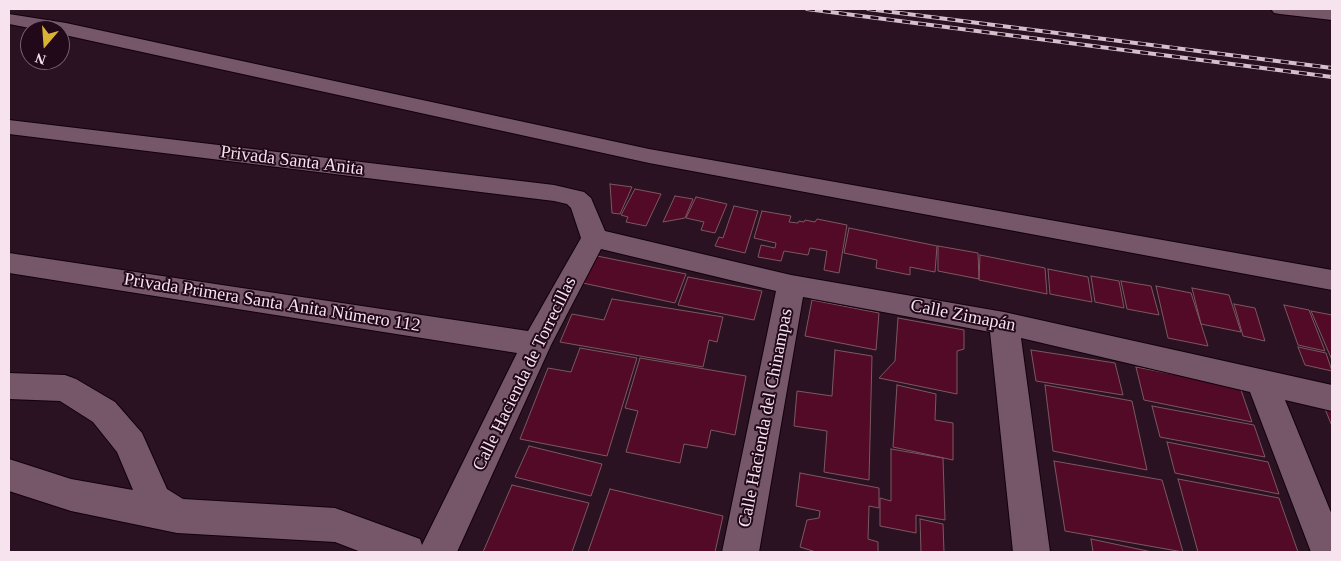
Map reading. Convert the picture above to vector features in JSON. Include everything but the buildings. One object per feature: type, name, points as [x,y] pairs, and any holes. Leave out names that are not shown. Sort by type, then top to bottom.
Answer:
[{"type":"street","points":[[1280,9],[1332,15]]},
{"type":"street","points":[[9,19],[66,29],[648,156],[1332,280]]},
{"type":"street","name":"Privada Santa Anita","points":[[9,127],[554,193],[575,198],[582,204],[594,238]]},
{"type":"street","name":"Calle Zimapán","points":[[594,238],[791,285],[1004,323],[1332,398]]},
{"type":"street","name":"Calle Hacienda de Torrecillas","points":[[438,552],[536,344],[594,238]]},
{"type":"street","name":"Privada Primera Santa Anita Número 112","points":[[9,263],[536,344]]},
{"type":"street","name":"Calle Hacienda del Chinampas","points":[[740,552],[791,285]]},
{"type":"street","points":[[1004,323],[1031,552]]},
{"type":"street","points":[[1262,382],[1329,552]]},
{"type":"street","points":[[9,386],[65,388],[104,412],[130,442],[166,508]]},
{"type":"street","points":[[9,475],[72,495],[166,508],[335,525],[407,552]]},
{"type":"railway","points":[[807,9],[1332,77]]},
{"type":"railway","points":[[868,9],[1332,68]]}]
